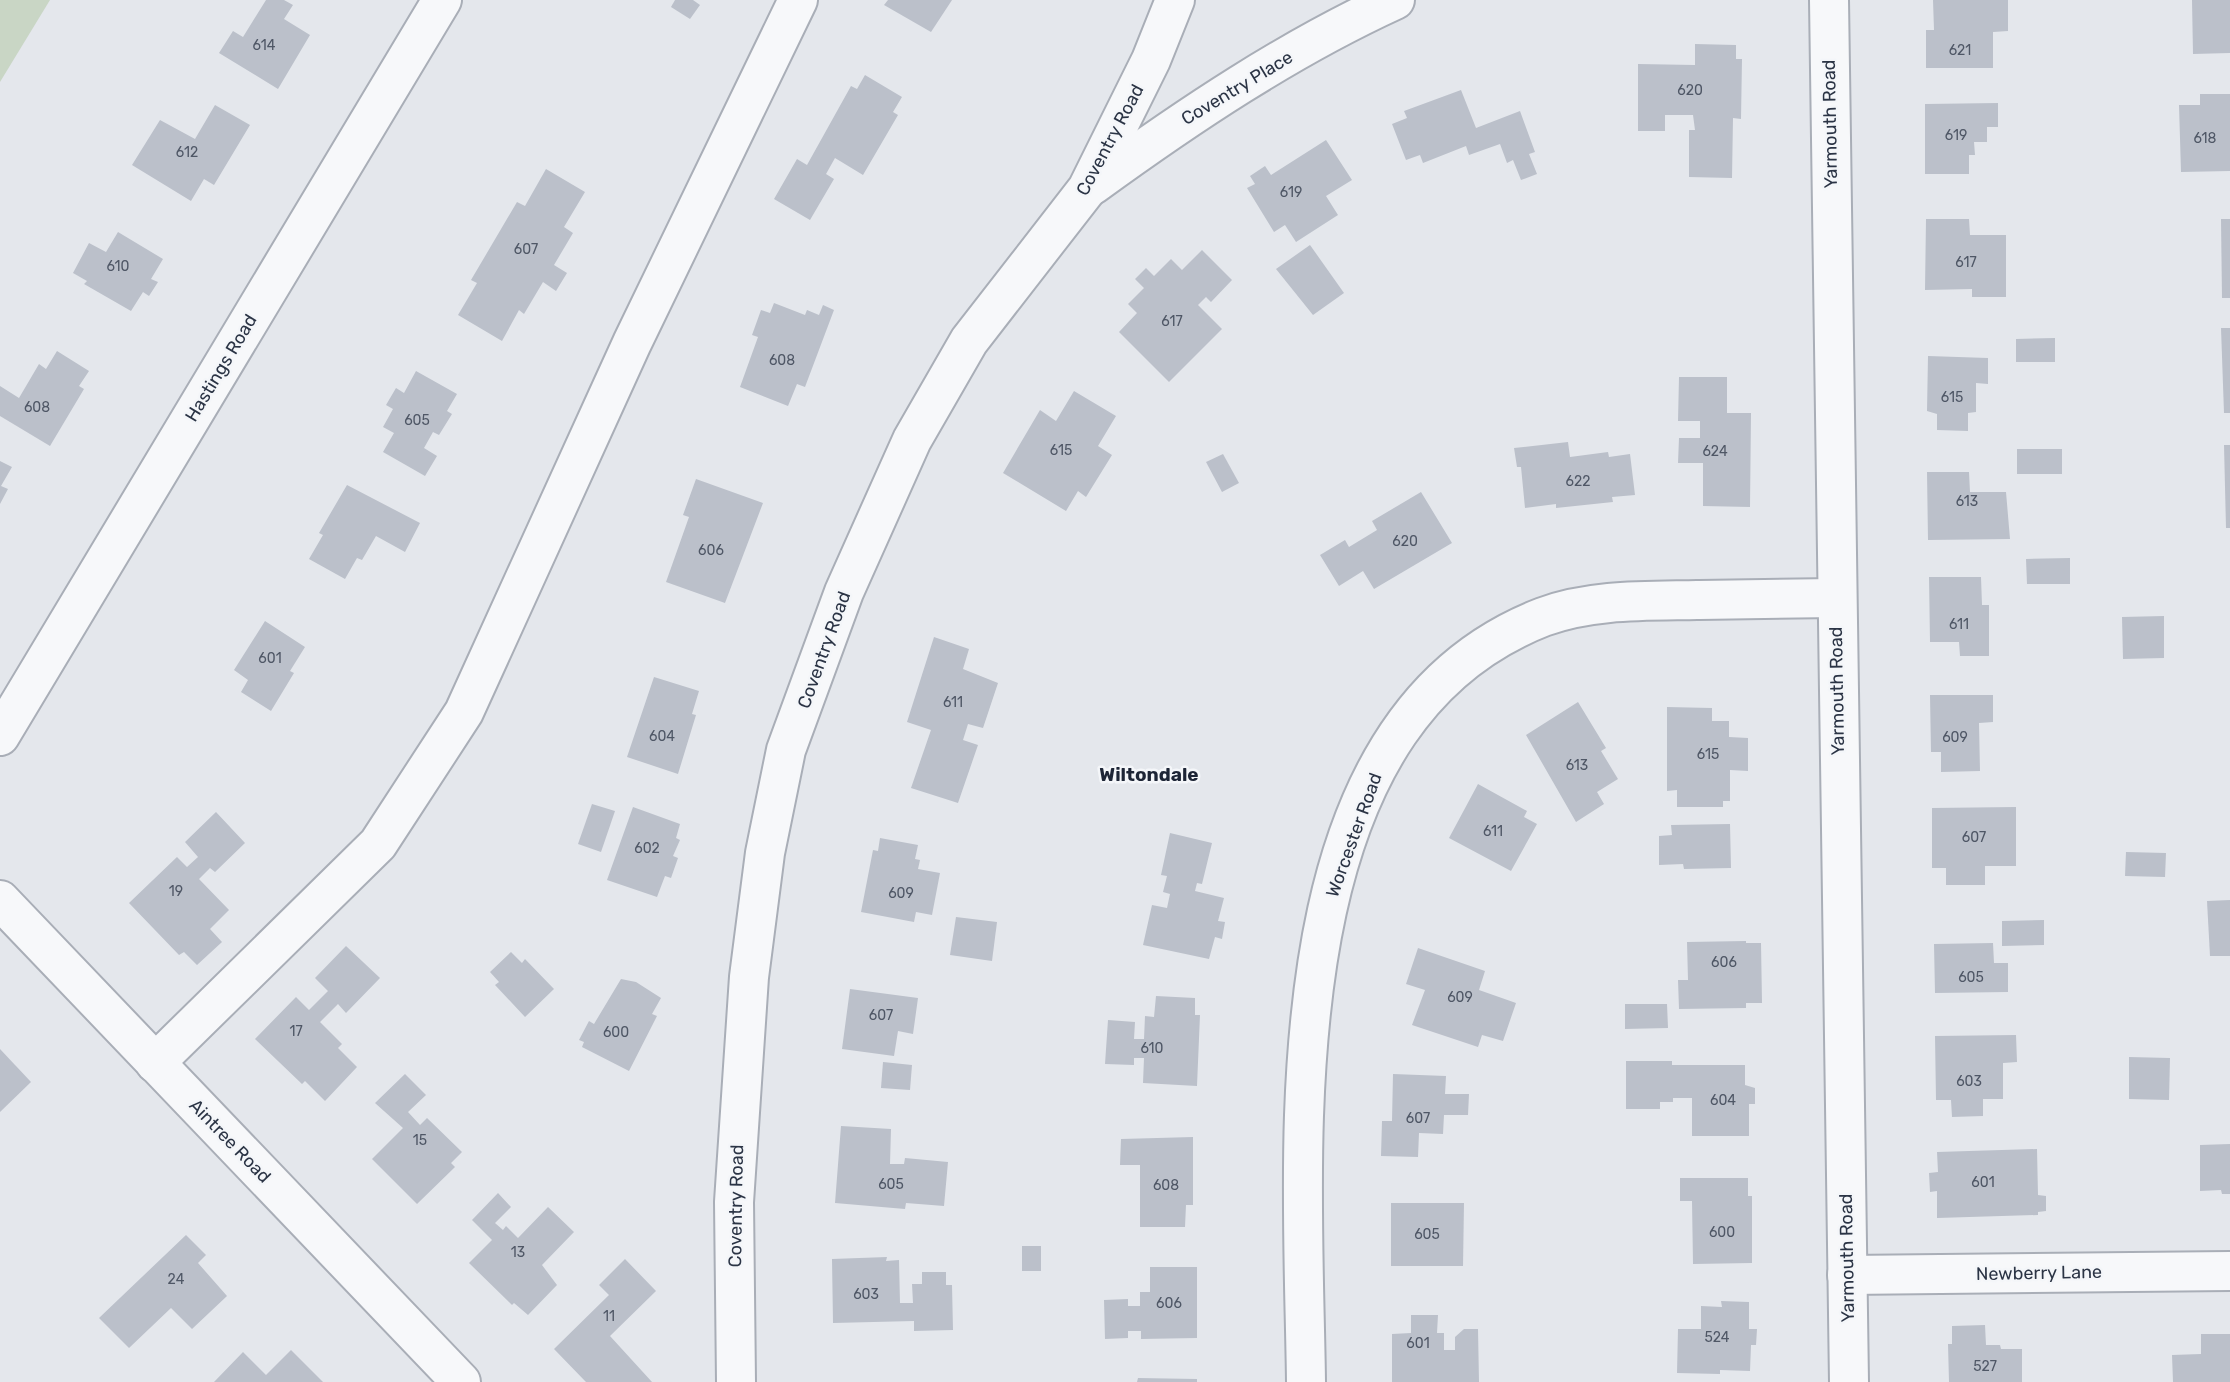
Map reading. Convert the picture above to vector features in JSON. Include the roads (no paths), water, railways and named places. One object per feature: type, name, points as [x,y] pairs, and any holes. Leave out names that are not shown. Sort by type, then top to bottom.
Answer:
[{"type":"street","name":"Hastings Road","points":[[0,736],[442,0]]},
{"type":"street","points":[[155,1063],[378,844],[464,712],[632,343],[798,0]]},
{"type":"street","name":"Coventry Road","points":[[736,1382],[734,1202],[749,976],[765,853],[786,750],[844,592],[912,440],[970,341],[1087,189],[1151,60],[1175,0]]},
{"type":"street","name":"Coventry Place","points":[[1087,189],[1172,127],[1268,69],[1395,0]]},
{"type":"street","name":"Yarmouth Road","points":[[1829,0],[1849,1382]]},
{"type":"street","name":"Worcester Road","points":[[1306,1382],[1302,1098],[1308,1019],[1332,893],[1366,791],[1388,746],[1427,695],[1464,660],[1504,634],[1546,616],[1592,606],[1640,601],[1836,598]]},
{"type":"street","name":"Aintree Road","points":[[0,900],[461,1382]]},
{"type":"street","name":"Newberry Lane","points":[[1847,1275],[2230,1271]]},
{"type":"district","name":"Wiltondale","points":[[1149,774]]}]
